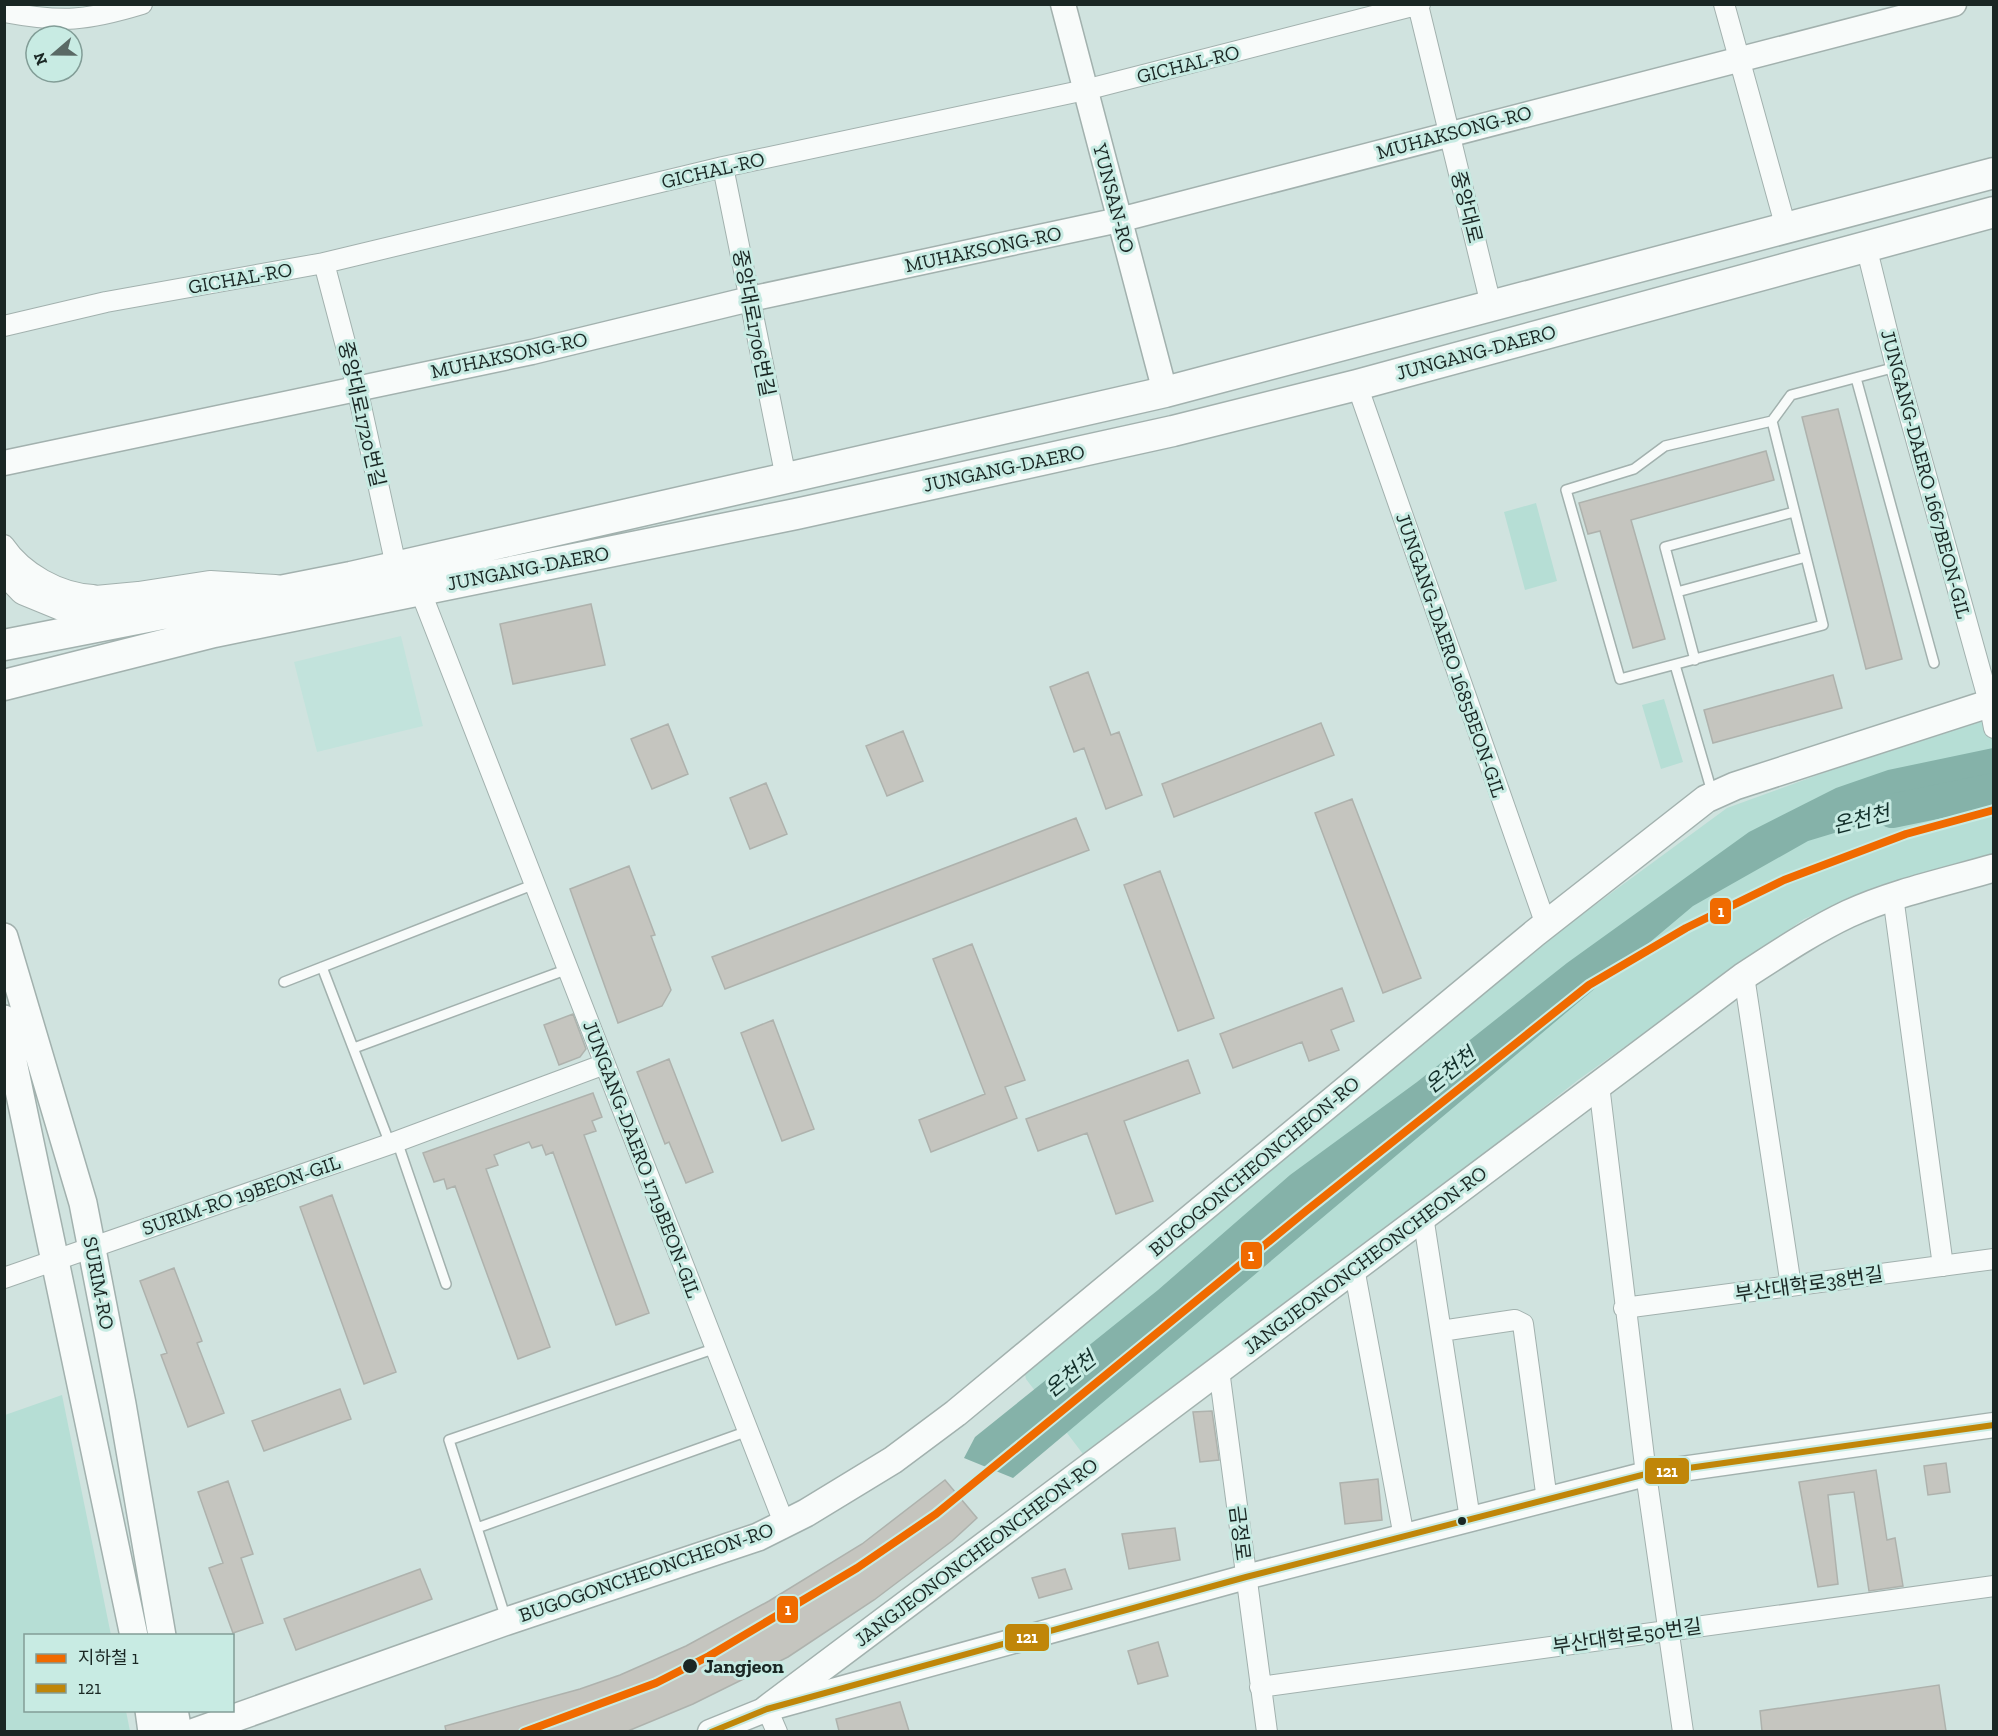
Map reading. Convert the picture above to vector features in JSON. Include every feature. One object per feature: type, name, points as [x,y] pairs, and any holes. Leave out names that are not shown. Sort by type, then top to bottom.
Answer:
[{"type":"highway","points":[[4,567],[25,589],[64,605],[140,598],[210,587],[275,591]]},
{"type":"main road","name":"JUNGANG-DAERO","points":[[4,645],[396,566],[1165,392],[1994,173]]},
{"type":"main road","name":"JUNGANG-DAERO","points":[[4,685],[214,632],[807,512],[1173,431],[1357,385],[1994,212]]},
{"type":"main road","name":"BUGOGONCHEONCHEON-RO","points":[[195,1731],[507,1621],[758,1537],[784,1523],[893,1460],[956,1413],[1546,926],[1713,795],[1992,710]]},
{"type":"main road","name":"JANGJEONONCHEONCHEON-RO","points":[[772,1720],[1219,1370],[1744,976],[1812,933],[1893,896],[1994,868]]},
{"type":"main road","name":"SURIM-RO","points":[[4,937],[83,1203],[162,1634]]},
{"type":"main road","name":"SURIM-RO","points":[[4,1019],[53,1261],[88,1410],[134,1634]]},
{"type":"main road","points":[[149,1712],[152,1731]]},
{"type":"main road","points":[[174,1712],[178,1731]]},
{"type":"street","points":[[4,12],[50,21],[95,18],[142,4]]},
{"type":"street","name":"YUNSAN-RO","points":[[1063,4],[1165,392]]},
{"type":"street","points":[[1724,4],[1786,228]]},
{"type":"street","name":"MUHAKSONG-RO","points":[[4,463],[532,352],[750,299],[1119,220],[1954,4]]},
{"type":"street","name":"GICHAL-RO","points":[[4,326],[106,302],[324,263],[723,167],[1085,90],[1419,5]]},
{"type":"street","name":"중앙대로","points":[[1419,5],[1491,305]]},
{"type":"street","name":"중앙대로1706번길","points":[[723,167],[786,478]]},
{"type":"street","name":"JUNGANG-DAERO 1667BEON-GIL","points":[[1866,246],[1896,367],[1992,710]]},
{"type":"street","name":"중앙대로1720번길","points":[[324,263],[357,388],[396,566]]},
{"type":"street","name":"JUNGANG-DAERO 1685BEON-GIL","points":[[1357,385],[1546,926]]},
{"type":"street","points":[[4,545],[13,558],[39,578],[81,594],[140,598]]},
{"type":"street","name":"JUNGANG-DAERO 1719BEON-GIL","points":[[420,590],[784,1523]]},
{"type":"street","points":[[1893,896],[1943,1266]]},
{"type":"street","points":[[1744,976],[1791,1286]]},
{"type":"street","name":"SURIM-RO 19BEON-GIL","points":[[4,1278],[393,1142],[605,1064]]},
{"type":"street","points":[[1599,1085],[1624,1308],[1683,1731]]},
{"type":"street","points":[[1423,1216],[1470,1519]]},
{"type":"street","name":"부산대학로38번길","points":[[1624,1308],[1994,1259]]},
{"type":"street","points":[[1354,1268],[1404,1537]]},
{"type":"street","points":[[1441,1331],[1515,1320],[1523,1324],[1547,1500]]},
{"type":"street","name":"금정로","points":[[1219,1370],[1266,1731]]},
{"type":"street","points":[[710,1731],[772,1720],[1246,1577],[1646,1474],[1994,1425]]},
{"type":"street","name":"부산대학로50번길","points":[[1260,1687],[1994,1586]]},
{"type":"lane","points":[[1772,421],[1823,624],[1620,679],[1566,490],[1634,469],[1665,446],[1772,421],[1791,395],[1896,367]]},
{"type":"lane","points":[[1856,378],[1934,663]]},
{"type":"lane","points":[[1695,660],[1665,547],[1794,512]]},
{"type":"lane","points":[[1677,592],[1806,557]]},
{"type":"lane","points":[[1675,665],[1713,795]]},
{"type":"lane","points":[[284,982],[535,884]]},
{"type":"lane","points":[[322,967],[393,1142],[446,1284]]},
{"type":"lane","points":[[354,1048],[568,969]]},
{"type":"lane","name":"BUGOGONCHEONCHEON-RO","points":[[507,1621],[448,1440],[716,1348]]},
{"type":"lane","points":[[477,1528],[748,1431]]},
{"type":"shaded area","points":[[1536,503],[1557,581],[1525,590],[1504,512]]},
{"type":"shaded area","points":[[401,636],[423,726],[317,752],[294,662]]},
{"type":"shaded area","points":[[1664,699],[1683,762],[1661,769],[1642,705]]},
{"type":"shaded area","points":[[1993,711],[1993,856],[1882,885],[1804,919],[1578,1080],[1298,1301],[1086,1458],[1026,1379],[1023,1365],[1535,949],[1727,808]]},
{"type":"shaded area","points":[[62,1395],[111,1634],[24,1634],[24,1712],[126,1712],[130,1731],[5,1731],[5,1415]]},
{"type":"water","name":"온천천","points":[[1993,748],[1993,785],[1808,841],[1693,906],[1013,1478],[964,1458],[975,1437],[1158,1290],[1290,1175],[1417,1082],[1567,963],[1749,832],[1836,788],[1888,770]]},
{"type":"building","points":[[1838,409],[1902,659],[1866,669],[1802,417]]},
{"type":"building","points":[[1766,451],[1774,480],[1631,520],[1665,639],[1633,648],[1600,531],[1588,534],[1579,503]]},
{"type":"building","points":[[591,604],[605,665],[513,684],[500,624]]},
{"type":"building","points":[[1088,672],[1111,735],[1119,732],[1142,795],[1106,809],[1084,748],[1074,752],[1050,687]]},
{"type":"building","points":[[1833,675],[1842,708],[1713,743],[1704,710]]},
{"type":"building","points":[[1321,723],[1334,755],[1174,817],[1162,784]]},
{"type":"building","points":[[668,724],[688,774],[652,789],[631,739]]},
{"type":"building","points":[[903,731],[923,781],[887,796],[866,746]]},
{"type":"building","points":[[766,783],[787,834],[750,849],[730,798]]},
{"type":"building","points":[[1352,799],[1421,978],[1383,993],[1315,813]]},
{"type":"building","points":[[1076,818],[1089,850],[725,989],[712,957]]},
{"type":"building","points":[[629,866],[655,935],[651,936],[671,990],[662,1006],[618,1023],[570,889]]},
{"type":"building","points":[[1160,871],[1214,1018],[1178,1031],[1124,885]]},
{"type":"building","points":[[972,944],[1025,1080],[1005,1087],[1017,1118],[931,1152],[919,1120],[985,1094],[933,959]]},
{"type":"building","points":[[1342,988],[1354,1021],[1331,1030],[1339,1050],[1309,1061],[1302,1042],[1233,1068],[1220,1034]]},
{"type":"building","points":[[573,1014],[586,1049],[580,1057],[559,1065],[544,1025]]},
{"type":"building","points":[[773,1020],[814,1129],[782,1141],[741,1033]]},
{"type":"building","points":[[669,1059],[713,1172],[686,1183],[669,1142],[665,1144],[637,1072]]},
{"type":"building","points":[[1188,1060],[1200,1093],[1124,1121],[1153,1201],[1116,1214],[1087,1133],[1038,1151],[1026,1119]]},
{"type":"building","points":[[593,1093],[602,1117],[592,1121],[596,1131],[584,1135],[649,1313],[616,1325],[553,1152],[546,1155],[542,1145],[532,1148],[529,1142],[494,1155],[498,1165],[486,1169],[550,1347],[518,1359],[455,1186],[447,1189],[444,1179],[434,1182],[423,1153]]},
{"type":"building","points":[[332,1195],[396,1372],[364,1384],[300,1207]]},
{"type":"building","points":[[174,1268],[202,1341],[197,1343],[224,1413],[188,1427],[161,1355],[167,1353],[140,1281]]},
{"type":"building","points":[[340,1389],[351,1419],[264,1451],[252,1421]]},
{"type":"building","points":[[1212,1411],[1219,1460],[1200,1462],[1193,1412]]},
{"type":"building","points":[[1946,1463],[1950,1492],[1928,1495],[1924,1466]]},
{"type":"building","points":[[1876,1470],[1887,1540],[1895,1538],[1903,1586],[1869,1591],[1854,1492],[1828,1495],[1838,1584],[1818,1587],[1799,1482]]},
{"type":"building","points":[[1378,1479],[1382,1520],[1345,1524],[1340,1483]]},
{"type":"building","points":[[945,1480],[977,1518],[952,1541],[874,1600],[788,1657],[693,1704],[628,1731],[446,1731],[445,1726],[580,1689],[620,1675],[686,1646],[769,1601],[862,1544]]},
{"type":"building","points":[[228,1481],[253,1554],[241,1558],[263,1623],[233,1633],[209,1568],[223,1563],[198,1492]]},
{"type":"building","points":[[1175,1528],[1180,1560],[1129,1569],[1122,1534]]},
{"type":"building","points":[[420,1569],[432,1599],[296,1650],[284,1619]]},
{"type":"building","points":[[1065,1569],[1072,1589],[1039,1598],[1032,1578]]},
{"type":"building","points":[[1158,1642],[1168,1676],[1138,1684],[1128,1651]]},
{"type":"building","points":[[1939,1685],[1946,1731],[1762,1731],[1760,1711]]},
{"type":"building","points":[[900,1702],[909,1731],[839,1731],[836,1719]]},
{"type":"waterway","name":"온천천","points":[[1892,811],[1994,790]]},
{"type":"metro line","name":"1","points":[[524,1732],[656,1683],[709,1656],[857,1568],[936,1514],[1306,1211],[1589,985],[1686,928],[1784,880],[1906,834],[1994,810]]},
{"type":"transit line","name":"121","points":[[711,1732],[767,1709],[1246,1577],[1646,1474],[1994,1425]]},
{"type":"place","name":"Jangjeon","points":[[690,1666]]}]
